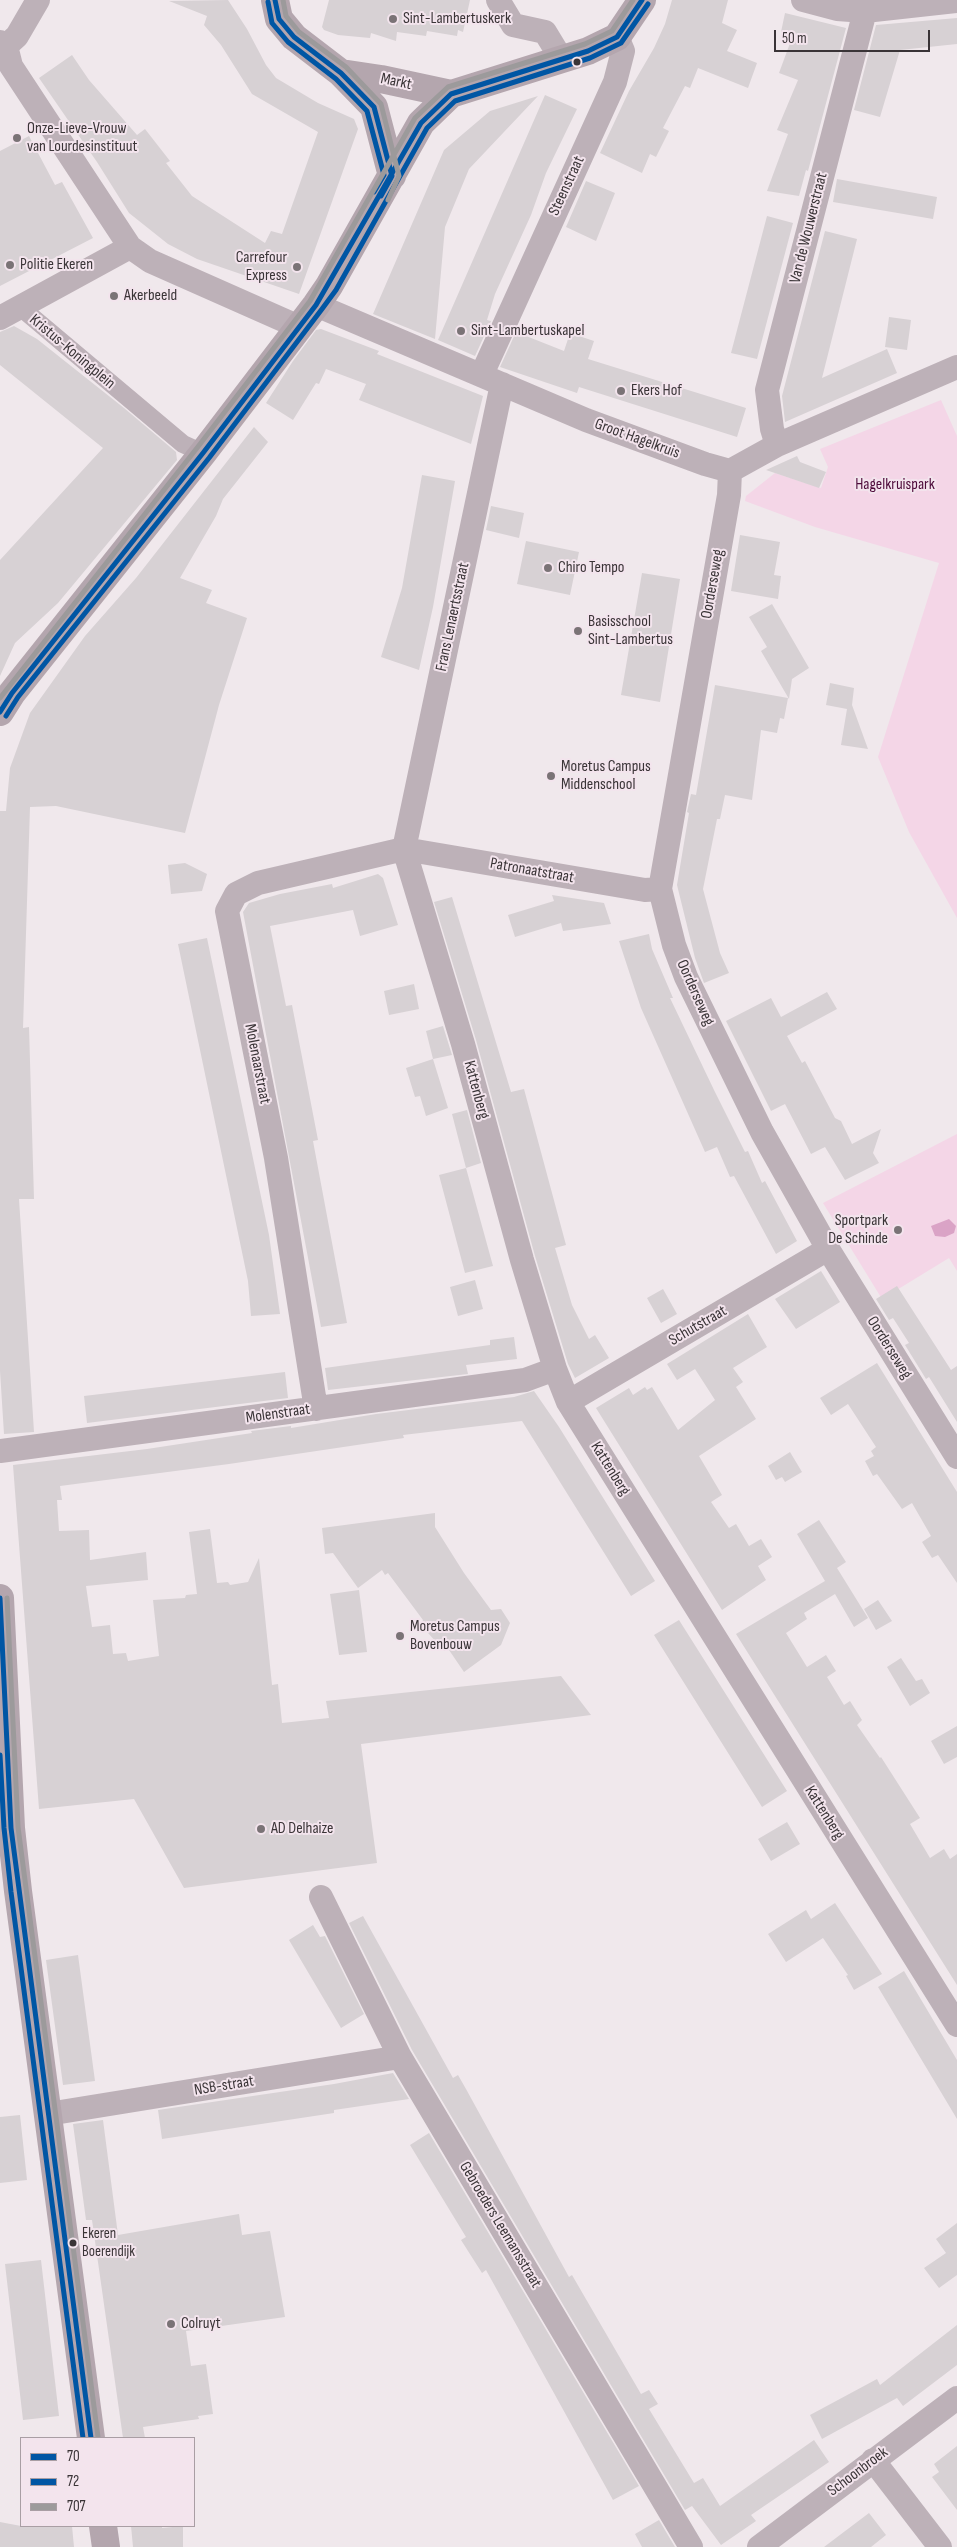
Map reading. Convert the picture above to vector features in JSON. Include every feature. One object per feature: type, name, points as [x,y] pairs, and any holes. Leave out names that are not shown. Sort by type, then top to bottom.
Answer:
[{"type":"main road","name":"Markt","points":[[275,0],[279,19],[294,37],[341,72],[374,107],[392,176]]},
{"type":"main road","points":[[617,37],[642,0]]},
{"type":"main road","name":"Markt","points":[[0,712],[18,685],[202,453],[316,305],[421,123],[451,94],[562,60],[588,51],[617,37]]},
{"type":"main road","name":"Markt","points":[[341,72],[451,94]]},
{"type":"main road","points":[[0,1598],[5,1803],[90,2437]]},
{"type":"main road","points":[[103,2527],[106,2547]]},
{"type":"street","points":[[38,0],[6,51],[130,247],[150,261],[299,327]]},
{"type":"street","points":[[498,0],[513,25],[545,32],[562,60]]},
{"type":"street","points":[[803,0],[837,9],[864,11],[957,1]]},
{"type":"street","name":"Van de Wouwerstraat","points":[[777,445],[772,429],[767,390],[864,11]]},
{"type":"street","name":"Steenstraat","points":[[492,379],[615,82],[623,51],[617,37]]},
{"type":"street","name":"Kristus-Koningplein","points":[[130,247],[10,312],[183,444],[202,453]]},
{"type":"street","name":"Groot Hagelkruis","points":[[316,305],[595,423],[705,464],[730,471]]},
{"type":"street","points":[[730,471],[777,445],[957,367]]},
{"type":"street","name":"Frans Lenaertsstraat","points":[[404,850],[492,379]]},
{"type":"street","name":"Oorderseweg","points":[[730,471],[729,495],[660,890],[674,945],[686,977],[762,1132],[828,1249],[957,1457]]},
{"type":"street","name":"Patronaatstraat","points":[[404,850],[645,890],[660,890]]},
{"type":"street","name":"Kattenberg","points":[[404,850],[463,1044],[555,1369],[568,1402],[957,2025]]},
{"type":"street","name":"Molenaarstraat","points":[[316,1409],[276,1158],[227,911],[236,894],[258,883],[404,850]]},
{"type":"street","name":"Schutstraat","points":[[568,1402],[828,1249]]},
{"type":"street","name":"Molenstraat","points":[[0,1451],[525,1380],[555,1369]]},
{"type":"street","name":"Gebroeders Leemansstraat","points":[[321,1897],[400,2057],[691,2547]]},
{"type":"street","name":"NSB-straat","points":[[48,2114],[400,2057]]},
{"type":"street","name":"Schoonbroek","points":[[759,2547],[957,2398]]},
{"type":"street","points":[[873,2460],[940,2547]]},
{"type":"green space","name":"Hagelkruispark","points":[[941,400],[957,436],[957,918],[909,832],[878,757],[939,563],[815,527],[745,501],[746,496],[775,473],[821,488],[828,467],[820,449]]},
{"type":"green space","name":"Sportpark De Schinde","points":[[957,1134],[957,1271],[949,1258],[882,1299],[823,1203]]},
{"type":"shaded area","points":[[949,1219],[956,1226],[954,1233],[945,1237],[935,1236],[931,1226]]},
{"type":"building","points":[[228,0],[247,29],[266,65],[276,78],[318,103],[354,119],[358,129],[299,294],[197,259],[168,244],[129,213],[97,162],[39,78],[72,55],[89,80],[137,135],[145,129],[170,161],[166,163],[192,196],[265,243],[271,231],[282,234],[318,132],[252,94],[221,45],[204,25],[207,16],[169,1]]},
{"type":"building","name":"Sint-Lambertuskerk","points":[[329,0],[470,0],[463,32],[458,30],[457,36],[427,31],[426,36],[397,32],[396,41],[371,33],[370,38],[338,35],[324,30],[322,27]]},
{"type":"building","points":[[672,0],[728,0],[722,23],[737,30],[727,51],[757,63],[748,88],[698,68],[690,88],[685,86],[663,128],[669,131],[656,157],[650,154],[642,173],[600,153],[629,91],[654,48],[665,24]]},
{"type":"building","points":[[785,13],[846,28],[808,171],[806,170],[799,196],[767,191],[788,134],[777,130],[798,80],[779,73],[793,35],[781,32]]},
{"type":"building","points":[[957,18],[957,44],[900,50],[880,117],[854,110],[876,25]]},
{"type":"building","points":[[545,95],[577,109],[546,173],[531,215],[495,294],[487,320],[491,321],[475,356],[438,340]]},
{"type":"building","points":[[538,96],[469,169],[445,227],[435,339],[373,314],[444,150],[490,111]]},
{"type":"building","points":[[29,136],[55,185],[62,182],[93,238],[0,286],[0,151]]},
{"type":"building","points":[[837,179],[937,197],[933,219],[833,202]]},
{"type":"building","points":[[586,181],[615,193],[596,241],[566,227]]},
{"type":"building","points":[[767,216],[793,223],[757,359],[731,353]]},
{"type":"building","points":[[825,231],[857,239],[822,378],[887,349],[897,373],[785,422],[782,396]]},
{"type":"building","points":[[889,317],[911,320],[907,350],[885,347]]},
{"type":"building","points":[[14,326],[37,339],[124,408],[176,452],[177,460],[58,603],[15,643],[0,676],[0,560],[103,448],[0,365],[0,332]]},
{"type":"building","points":[[321,329],[379,351],[377,354],[483,396],[471,444],[359,400],[366,384],[326,369],[319,384],[316,383],[293,420],[266,403],[316,330]]},
{"type":"building","points":[[516,332],[564,351],[570,333],[594,341],[588,359],[746,408],[737,437],[579,387],[577,393],[500,367]]},
{"type":"building","points":[[254,427],[268,442],[223,499],[216,516],[180,578],[212,590],[206,603],[247,618],[219,705],[185,833],[56,806],[30,807],[23,1028],[29,1027],[34,1199],[19,1199],[34,1432],[4,1434],[0,1371],[0,811],[6,811],[10,768],[30,713],[85,636],[136,578]]},
{"type":"building","points":[[797,456],[800,462],[826,472],[819,488],[766,470]]},
{"type":"building","points":[[422,475],[455,481],[433,607],[419,670],[381,657],[402,588]]},
{"type":"building","points":[[491,506],[524,513],[519,538],[486,530]]},
{"type":"building","points":[[740,535],[780,542],[774,575],[781,576],[778,599],[731,591]]},
{"type":"building","name":"Chiro Tempo","points":[[526,541],[579,552],[570,595],[517,584]]},
{"type":"building","points":[[642,573],[680,579],[660,702],[621,695]]},
{"type":"building","points":[[772,604],[809,668],[792,679],[789,699],[761,651],[767,647],[749,617]]},
{"type":"building","points":[[830,683],[854,688],[852,705],[868,749],[841,745],[847,709],[826,705]]},
{"type":"building","points":[[715,685],[788,698],[784,719],[780,718],[777,733],[761,730],[752,800],[725,795],[720,819],[717,819],[703,889],[720,953],[729,973],[704,983],[695,958],[677,885],[689,813],[687,812],[691,794],[696,795]]},
{"type":"building","points":[[185,863],[207,874],[202,891],[171,894],[168,865]]},
{"type":"building","points":[[378,874],[383,878],[398,925],[360,936],[353,910],[270,926],[286,1006],[292,1005],[318,1140],[313,1141],[347,1323],[321,1327],[243,912],[249,903],[280,894],[332,884],[333,888]]},
{"type":"building","points":[[552,895],[604,903],[611,924],[563,931],[561,923],[515,937],[508,915],[554,901]]},
{"type":"building","points":[[452,897],[511,1092],[524,1089],[566,1245],[555,1248],[572,1305],[589,1339],[595,1335],[609,1358],[575,1378],[568,1364],[535,1256],[476,1040],[434,902]]},
{"type":"building","points":[[649,934],[652,949],[673,998],[670,998],[714,1090],[745,1152],[748,1151],[762,1183],[765,1181],[797,1241],[776,1254],[734,1176],[730,1177],[717,1147],[705,1152],[641,1008],[619,941]]},
{"type":"building","points":[[207,938],[269,1235],[280,1314],[251,1316],[248,1281],[178,944]]},
{"type":"building","points":[[414,984],[419,1009],[389,1015],[384,991]]},
{"type":"building","points":[[827,992],[837,1009],[787,1036],[802,1063],[805,1061],[835,1118],[841,1121],[852,1144],[881,1129],[873,1153],[879,1163],[845,1180],[825,1147],[811,1154],[785,1104],[771,1111],[726,1021],[771,998],[781,1017]]},
{"type":"building","points":[[443,1026],[452,1055],[433,1059],[426,1031]]},
{"type":"building","points":[[433,1059],[448,1108],[426,1116],[420,1096],[415,1097],[406,1068]]},
{"type":"building","points":[[467,1110],[481,1163],[466,1168],[452,1114]]},
{"type":"building","points":[[466,1168],[493,1266],[465,1273],[439,1175]]},
{"type":"building","points":[[821,1271],[840,1302],[796,1329],[775,1299]]},
{"type":"building","points":[[475,1280],[483,1309],[458,1316],[450,1287]]},
{"type":"building","points":[[897,1286],[951,1370],[957,1366],[957,1422],[929,1377],[926,1379],[905,1345],[909,1343],[893,1318],[889,1320],[876,1299]]},
{"type":"building","points":[[663,1289],[677,1314],[661,1323],[647,1298]]},
{"type":"building","points":[[748,1314],[767,1347],[733,1368],[743,1382],[736,1387],[756,1419],[699,1456],[722,1495],[711,1502],[729,1528],[736,1524],[749,1546],[761,1539],[772,1557],[758,1566],[766,1580],[722,1610],[596,1408],[629,1388],[633,1395],[645,1387],[647,1390],[652,1387],[678,1430],[715,1400],[695,1369],[677,1380],[667,1364]]},
{"type":"building","points":[[514,1337],[517,1359],[466,1365],[468,1374],[328,1390],[325,1368],[490,1345],[490,1340]]},
{"type":"building","points":[[877,1363],[957,1492],[957,1583],[938,1555],[932,1558],[922,1542],[931,1536],[912,1503],[902,1509],[877,1474],[873,1476],[865,1461],[874,1456],[871,1451],[876,1447],[848,1404],[831,1415],[820,1398]]},
{"type":"building","points":[[285,1372],[288,1398],[87,1423],[84,1396]]},
{"type":"building","points":[[534,1391],[559,1427],[655,1581],[631,1596],[522,1421],[403,1435],[404,1438],[229,1464],[60,1486],[62,1500],[57,1500],[59,1531],[89,1530],[90,1560],[146,1552],[148,1580],[86,1586],[92,1627],[110,1625],[113,1654],[126,1653],[128,1661],[159,1656],[153,1600],[185,1598],[186,1595],[197,1594],[189,1532],[210,1529],[217,1583],[228,1582],[230,1585],[248,1582],[259,1558],[272,1685],[278,1684],[282,1723],[329,1718],[326,1701],[561,1676],[591,1715],[361,1744],[377,1863],[184,1888],[134,1799],[39,1809],[13,1465],[147,1449],[252,1433],[251,1431],[291,1426],[291,1428],[376,1414],[514,1397]]},
{"type":"building","points":[[790,1452],[802,1472],[785,1482],[782,1477],[776,1480],[768,1466]]},
{"type":"building","points":[[435,1513],[435,1527],[464,1573],[491,1610],[501,1609],[510,1623],[501,1645],[464,1672],[449,1650],[444,1651],[421,1625],[423,1620],[388,1573],[385,1575],[382,1570],[358,1588],[333,1553],[325,1554],[322,1528]]},
{"type":"building","points":[[819,1520],[846,1562],[837,1568],[868,1618],[854,1627],[835,1594],[804,1613],[807,1619],[786,1633],[807,1667],[826,1655],[836,1671],[827,1677],[844,1705],[850,1701],[862,1720],[857,1725],[881,1757],[920,1818],[910,1824],[930,1858],[944,1849],[950,1859],[957,1854],[957,1985],[736,1634],[825,1581],[797,1534]]},
{"type":"building","points":[[359,1590],[367,1652],[339,1655],[330,1594]]},
{"type":"building","points":[[878,1600],[892,1621],[876,1630],[864,1609]]},
{"type":"building","points":[[679,1620],[787,1791],[762,1807],[654,1635]]},
{"type":"building","points":[[901,1658],[916,1681],[922,1679],[930,1693],[910,1706],[887,1667]]},
{"type":"building","points":[[957,1726],[957,1757],[944,1764],[931,1741]]},
{"type":"building","points":[[787,1822],[800,1844],[771,1861],[758,1839]]},
{"type":"building","points":[[835,1903],[882,1974],[854,1990],[846,1976],[848,1975],[823,1938],[786,1962],[768,1934],[806,1910],[811,1919]]},
{"type":"building","points":[[363,1916],[453,2078],[458,2075],[466,2089],[569,2277],[572,2275],[641,2394],[649,2390],[658,2404],[649,2409],[694,2483],[703,2478],[720,2506],[814,2440],[829,2462],[751,2515],[756,2521],[721,2545],[692,2506],[685,2510],[412,2050],[349,1923]]},
{"type":"building","points":[[313,1925],[320,1937],[325,1936],[364,2014],[341,2028],[289,1940]]},
{"type":"building","points":[[78,1955],[95,2081],[63,2085],[46,1960]]},
{"type":"building","points":[[904,1971],[957,2060],[957,2119],[878,1987]]},
{"type":"building","points":[[393,2073],[409,2099],[334,2110],[334,2113],[162,2139],[158,2110],[334,2084]]},
{"type":"building","points":[[20,2115],[27,2180],[0,2183],[0,2117]]},
{"type":"building","name":"Colruyt","points":[[103,2120],[118,2235],[239,2214],[242,2235],[270,2231],[285,2317],[186,2331],[191,2366],[206,2364],[213,2414],[198,2416],[199,2419],[143,2427],[145,2437],[123,2437],[92,2220],[86,2220],[73,2124]]},
{"type":"building","points":[[429,2133],[639,2486],[613,2500],[486,2270],[482,2273],[461,2240],[466,2237],[410,2145]]},
{"type":"building","points":[[957,2223],[957,2275],[939,2288],[924,2268],[946,2253],[936,2239]]},
{"type":"building","points":[[41,2260],[59,2416],[23,2420],[5,2264]]},
{"type":"building","points":[[957,2325],[957,2365],[903,2406],[897,2398],[822,2439],[810,2415],[877,2379],[880,2385]]},
{"type":"building","points":[[957,2446],[957,2510],[932,2477],[939,2472],[934,2464]]},
{"type":"building","points":[[869,2513],[886,2535],[871,2547],[824,2547]]},
{"type":"building","points":[[659,2520],[675,2547],[642,2547],[635,2534]]},
{"type":"building","points":[[0,2522],[20,2527],[72,2527],[74,2547],[0,2547]]},
{"type":"building","points":[[131,2527],[183,2527],[183,2547],[133,2547]]},
{"type":"transit line","name":"70","points":[[275,0],[279,19],[294,37],[341,73],[374,107],[392,176],[381,196]]},
{"type":"transit line","name":"707","points":[[283,0],[286,16],[299,32],[346,67],[381,104],[399,176],[388,200]]},
{"type":"transit line","name":"707","points":[[0,698],[310,301],[415,118],[448,87],[585,44],[612,31],[633,0]]},
{"type":"transit line","name":"70","points":[[0,712],[12,693],[203,453],[316,305],[421,123],[451,94],[588,51],[617,37],[642,0]]},
{"type":"transit line","name":"72","points":[[268,2],[272,23],[288,42],[336,79],[367,111],[384,175],[374,192]]},
{"type":"transit line","name":"72","points":[[6,716],[18,697],[209,458],[336,290],[427,128],[455,101],[590,58],[621,43],[648,4]]},
{"type":"transit line","name":"70","points":[[0,1598],[11,1828],[91,2437]]},
{"type":"transit line","name":"707","points":[[7,1598],[18,1827],[98,2437]]},
{"type":"transit line","name":"72","points":[[0,1755],[4,1828],[11,1892],[83,2437]]},
{"type":"place","name":"Sint-Lambertuskerk","points":[[393,19]]},
{"type":"place","name":"Onze-Lieve-Vrouw van Lourdesinstituut","points":[[17,138]]},
{"type":"place","name":"Politie Ekeren","points":[[10,265]]},
{"type":"place","name":"Carrefour Express","points":[[297,267]]},
{"type":"place","name":"Akerbeeld","points":[[114,296]]},
{"type":"place","name":"Sint-Lambertuskapel","points":[[461,331]]},
{"type":"place","name":"Ekers Hof","points":[[621,391]]},
{"type":"place","name":"Chiro Tempo","points":[[548,568]]},
{"type":"place","name":"Basisschool Sint-Lambertus","points":[[578,631]]},
{"type":"place","name":"Moretus Campus Middenschool","points":[[551,776]]},
{"type":"place","name":"Sportpark De Schinde","points":[[898,1230]]},
{"type":"place","name":"Moretus Campus Bovenbouw","points":[[400,1636]]},
{"type":"place","name":"AD Delhaize","points":[[261,1829]]},
{"type":"place","name":"Ekeren Boerendijk","points":[[73,2243]]},
{"type":"place","name":"Colruyt","points":[[171,2324]]}]
